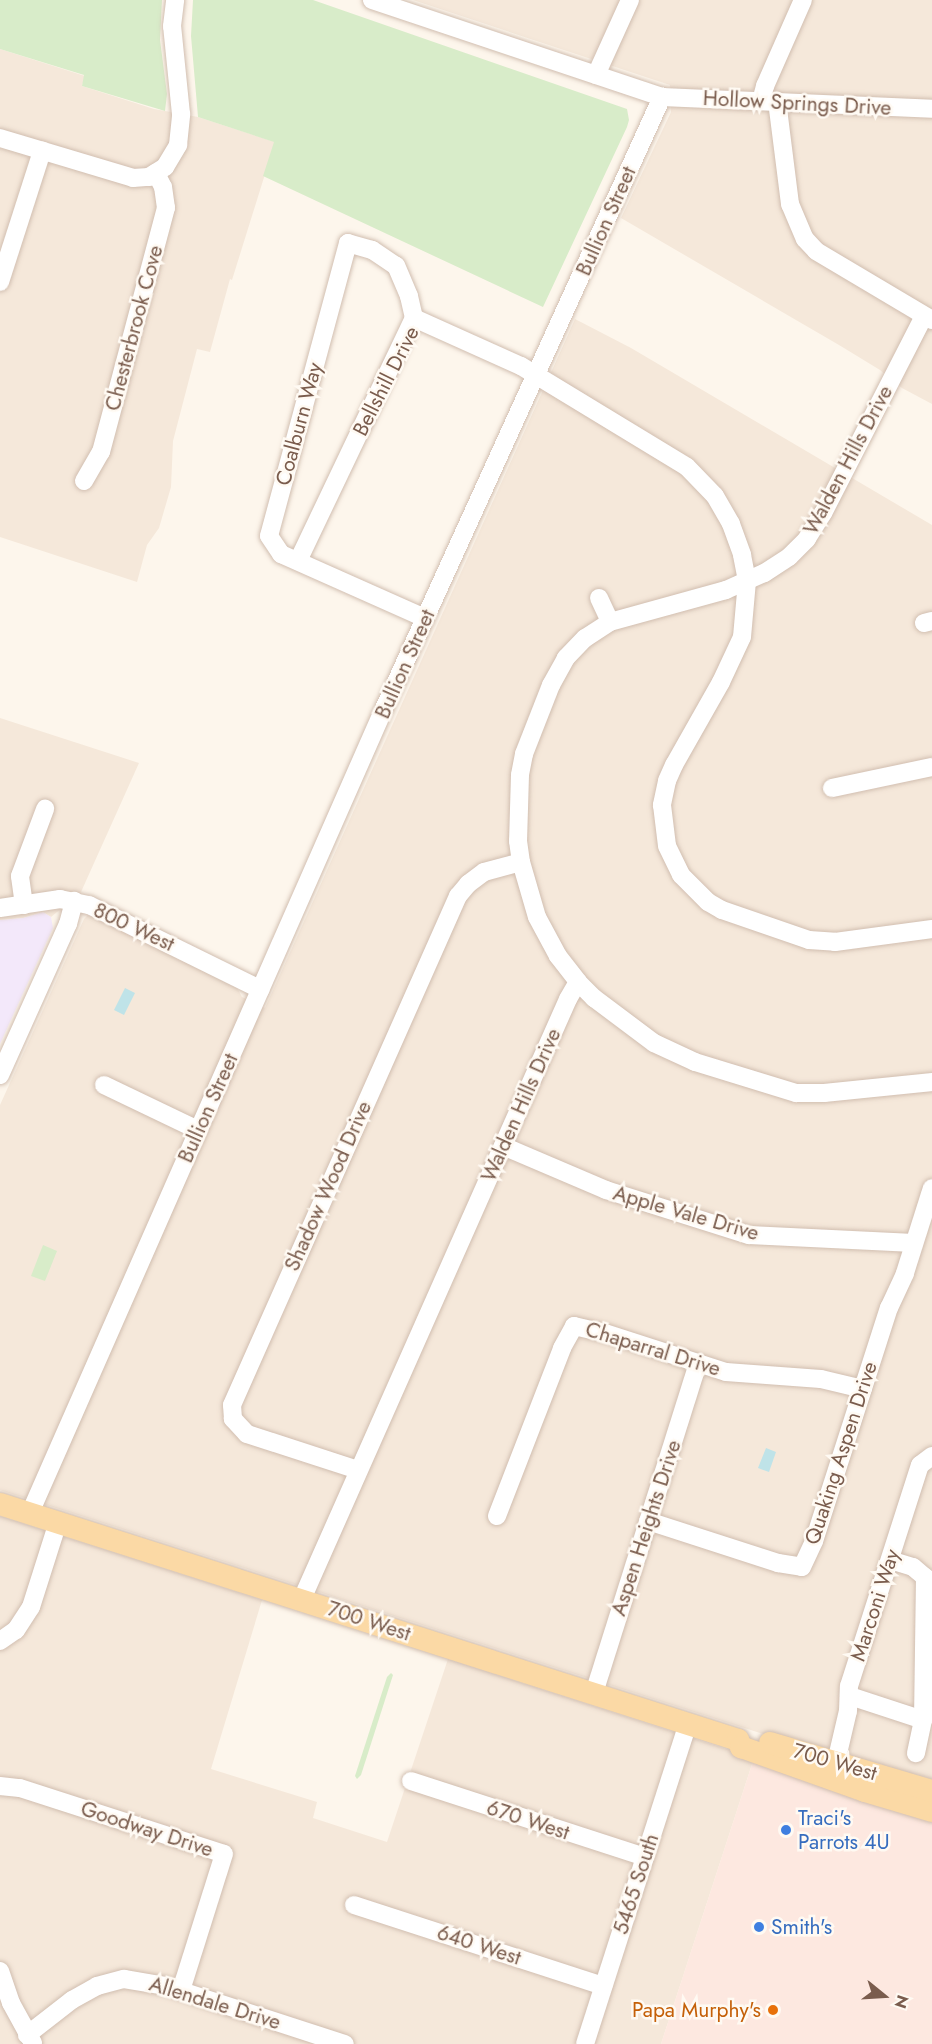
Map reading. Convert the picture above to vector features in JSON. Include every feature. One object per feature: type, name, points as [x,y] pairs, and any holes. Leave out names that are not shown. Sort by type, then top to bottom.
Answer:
[{"type":"main road","name":"700 West","points":[[0,1504],[738,1740],[747,1736],[932,1791]]},
{"type":"main road","name":"700 West","points":[[738,1740],[741,1747],[932,1811]]},
{"type":"street","points":[[0,138],[133,178],[149,177],[156,173],[172,158],[178,145],[180,114],[172,26],[175,0]]},
{"type":"street","points":[[596,75],[630,0]]},
{"type":"street","points":[[803,0],[765,86],[790,204],[805,239],[816,251],[928,318]]},
{"type":"street","points":[[379,1],[662,97]]},
{"type":"street","name":"Hollow Springs Drive","points":[[662,97],[932,109]]},
{"type":"street","name":"Bullion Street","points":[[30,1513],[425,618],[662,97]]},
{"type":"street","points":[[0,282],[42,151]]},
{"type":"street","name":"Chesterbrook Cove","points":[[84,481],[101,452],[166,208],[163,187],[156,173]]},
{"type":"street","name":"Coalburn Way","points":[[414,318],[409,296],[396,266],[372,250],[348,243],[269,536],[281,554],[425,618]]},
{"type":"street","name":"Bellshill Drive","points":[[298,561],[414,318],[521,366],[687,467],[715,496],[731,524],[742,555],[747,581],[741,637],[733,660],[667,781],[662,826],[673,863],[690,886],[722,910],[809,940],[835,942],[932,929]]},
{"type":"street","name":"Walden Hills Drive","points":[[302,1599],[578,982],[558,956],[537,916],[521,862],[518,841],[520,775],[530,734],[566,658],[585,638],[610,622],[726,590],[778,566],[807,539],[928,318]]},
{"type":"street","points":[[599,598],[610,622]]},
{"type":"street","points":[[832,788],[932,767]]},
{"type":"street","points":[[24,905],[20,876],[25,856],[45,809]]},
{"type":"street","name":"Shadow Wood Drive","points":[[358,1470],[247,1434],[233,1419],[232,1405],[458,896],[468,884],[484,872],[521,862]]},
{"type":"street","name":"800 West","points":[[0,908],[45,900],[74,901],[102,910],[260,988]]},
{"type":"street","points":[[0,1075],[68,924],[74,901]]},
{"type":"street","points":[[578,982],[633,1029],[669,1050],[783,1090],[824,1094],[932,1082]]},
{"type":"street","points":[[104,1085],[198,1130]]},
{"type":"street","name":"Apple Vale Drive","points":[[503,1146],[606,1190],[749,1235],[914,1244]]},
{"type":"street","name":"Quaking Aspen Drive","points":[[648,1521],[778,1563],[802,1567],[814,1541],[889,1308],[914,1244],[932,1188]]},
{"type":"street","name":"Chaparral Drive","points":[[497,1516],[562,1348],[574,1326],[604,1333],[735,1374],[821,1379],[863,1389]]},
{"type":"street","name":"Aspen Heights Drive","points":[[594,1693],[698,1364]]},
{"type":"street","name":"Marconi Way","points":[[836,1761],[850,1696],[849,1686],[920,1465],[932,1456]]},
{"type":"street","points":[[0,1641],[16,1630],[31,1607],[58,1522]]},
{"type":"street","points":[[890,1560],[913,1568],[925,1577],[923,1720],[916,1753]]},
{"type":"street","points":[[850,1696],[923,1720]]},
{"type":"street","name":"5465 South","points":[[585,2044],[688,1724]]},
{"type":"street","name":"670 West","points":[[411,1782],[645,1857]]},
{"type":"street","name":"Goodway Drive","points":[[0,1786],[20,1788],[224,1854],[181,1990]]},
{"type":"street","name":"640 West","points":[[354,1905],[603,1986]]},
{"type":"street","points":[[0,1971],[11,2003],[31,2040]]},
{"type":"street","name":"Allendale Drive","points":[[31,2040],[72,2000],[110,1981],[146,1981],[181,1990],[345,2044]]},
{"type":"shaded area","points":[[413,0],[932,0],[932,404],[902,388],[880,370],[839,345],[621,218],[671,112],[670,85]]},
{"type":"shaded area","points":[[0,49],[85,76],[82,86],[154,109],[198,117],[275,142],[232,280],[230,279],[210,352],[197,349],[173,441],[171,487],[159,528],[147,545],[137,582],[0,537]]},
{"type":"shaded area","points":[[575,319],[631,348],[932,525],[932,1788],[0,1490],[0,1105],[84,919],[88,915],[236,986],[242,997],[265,1008]]},
{"type":"shaded area","points":[[0,718],[139,763],[81,892],[51,917],[43,912],[23,918],[0,920]]},
{"type":"shaded area","points":[[43,912],[51,917],[53,928],[0,1044],[0,920],[23,918]]},
{"type":"shaded area","points":[[0,1516],[262,1600],[211,1769],[317,1802],[313,1818],[387,1842],[448,1659],[754,1758],[661,2044],[0,2044]]},
{"type":"shaded area","points":[[754,1758],[932,1817],[932,2044],[661,2044]]},
{"type":"green space","points":[[0,0],[162,0],[160,40],[167,94],[165,111],[82,86],[84,75],[0,49]]},
{"type":"green space","points":[[193,0],[313,0],[627,109],[629,120],[627,127],[543,307],[263,176],[274,142],[198,117],[191,36]]},
{"type":"green space","points":[[43,1245],[57,1251],[45,1281],[31,1276]]},
{"type":"green space","points":[[391,1673],[393,1675],[361,1775],[357,1779],[355,1776],[387,1677]]},
{"type":"water","points":[[125,988],[135,993],[124,1015],[114,1010]]},
{"type":"water","points":[[766,1448],[776,1452],[769,1472],[758,1468]]},
{"type":"place","name":"Traci's Parrots 4U","points":[[786,1830]]},
{"type":"place","name":"Smith's","points":[[759,1927]]},
{"type":"place","name":"Papa Murphy's","points":[[773,2010]]}]
